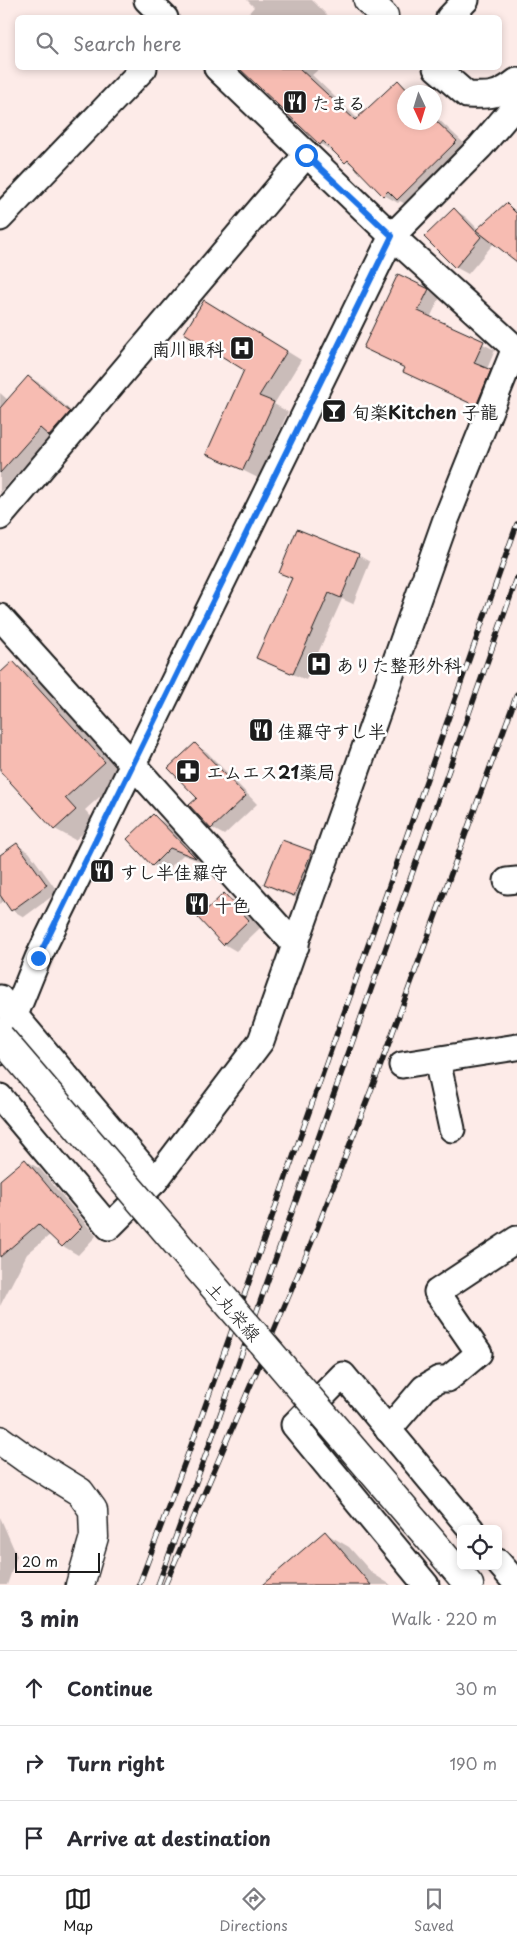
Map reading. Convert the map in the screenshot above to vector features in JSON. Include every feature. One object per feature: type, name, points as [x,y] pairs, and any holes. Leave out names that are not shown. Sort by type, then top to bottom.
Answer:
[{"type":"main road","name":"土丸栄線","points":[[5,1017],[417,1524],[469,1585]]},
{"type":"main road","points":[[0,1440],[80,1492],[93,1510],[94,1538],[80,1585]]},
{"type":"street","points":[[147,0],[162,15]]},
{"type":"street","points":[[453,15],[466,0]]},
{"type":"street","points":[[0,218],[142,70]]},
{"type":"street","points":[[0,1097],[109,1227],[155,1180],[261,1041],[445,522],[516,348],[392,236],[218,70]]},
{"type":"street","points":[[438,70],[467,95],[491,96],[504,91],[517,81]]},
{"type":"street","points":[[461,70],[491,96]]},
{"type":"street","points":[[0,1052],[5,1017],[38,958],[392,236],[480,147],[517,104]]},
{"type":"street","points":[[0,517],[306,155]]},
{"type":"street","points":[[0,617],[296,946]]},
{"type":"street","points":[[5,1017],[155,1180]]},
{"type":"street","points":[[402,1065],[517,1047]]},
{"type":"street","points":[[438,1060],[452,1130]]},
{"type":"street","points":[[388,1430],[424,1388],[439,1379],[448,1379],[479,1353],[437,1292],[517,1239]]},
{"type":"street","points":[[426,1585],[294,1425],[343,1375],[468,1525]]},
{"type":"street","points":[[502,1567],[517,1584]]},
{"type":"building","points":[[241,70],[301,70],[355,120],[398,80],[403,85],[397,85],[397,130],[442,130],[442,127],[457,141],[397,200],[388,191],[383,196],[348,160],[345,163],[323,141],[320,145]]},
{"type":"building","points":[[506,203],[517,214],[517,262],[476,230]]},
{"type":"building","points":[[454,208],[481,237],[455,268],[424,237]]},
{"type":"building","points":[[398,274],[429,289],[418,311],[484,341],[474,363],[491,370],[476,406],[403,372],[405,368],[363,348]]},
{"type":"building","points":[[204,300],[287,351],[259,396],[274,402],[243,470],[206,454],[244,370],[184,333]]},
{"type":"building","points":[[28,376],[70,412],[49,436],[40,428],[0,473],[0,408]]},
{"type":"building","points":[[297,529],[359,554],[341,598],[329,593],[293,674],[256,658],[292,578],[279,573]]},
{"type":"building","points":[[13,661],[105,762],[65,798],[76,810],[54,830],[0,771],[0,673]]},
{"type":"building","points":[[195,743],[246,796],[211,829],[189,805],[197,798],[168,768]]},
{"type":"building","points":[[153,814],[196,858],[170,848],[152,866],[127,839]]},
{"type":"building","points":[[282,840],[312,851],[294,896],[264,884]]},
{"type":"building","points":[[17,843],[47,885],[11,911],[0,895],[0,855]]},
{"type":"building","points":[[224,893],[249,920],[223,945],[198,918]]},
{"type":"building","points":[[25,1159],[82,1227],[62,1247],[38,1224],[0,1257],[0,1180]]},
{"type":"building","points":[[325,1531],[371,1585],[262,1585]]},
{"type":"railway","points":[[139,1585],[192,1443],[517,524]]},
{"type":"railway","points":[[158,1585],[517,578]]},
{"type":"railway","points":[[165,1585],[311,1244],[380,1067],[517,694]]},
{"type":"place","name":"たまる","points":[[295,102]]},
{"type":"place","name":"南川眼科","points":[[242,348]]},
{"type":"place","name":"旬楽Kitchen 子龍","points":[[334,411]]},
{"type":"place","name":"ありた整形外科","points":[[319,664]]},
{"type":"place","name":"佳羅守すし半","points":[[261,730]]},
{"type":"place","name":"エムエス21薬局","points":[[188,771]]},
{"type":"place","name":"すし半佳羅守","points":[[102,871]]},
{"type":"place","name":"十色","points":[[197,904]]},
{"type":"route","points":[[38,958],[392,236],[306,155]]}]
